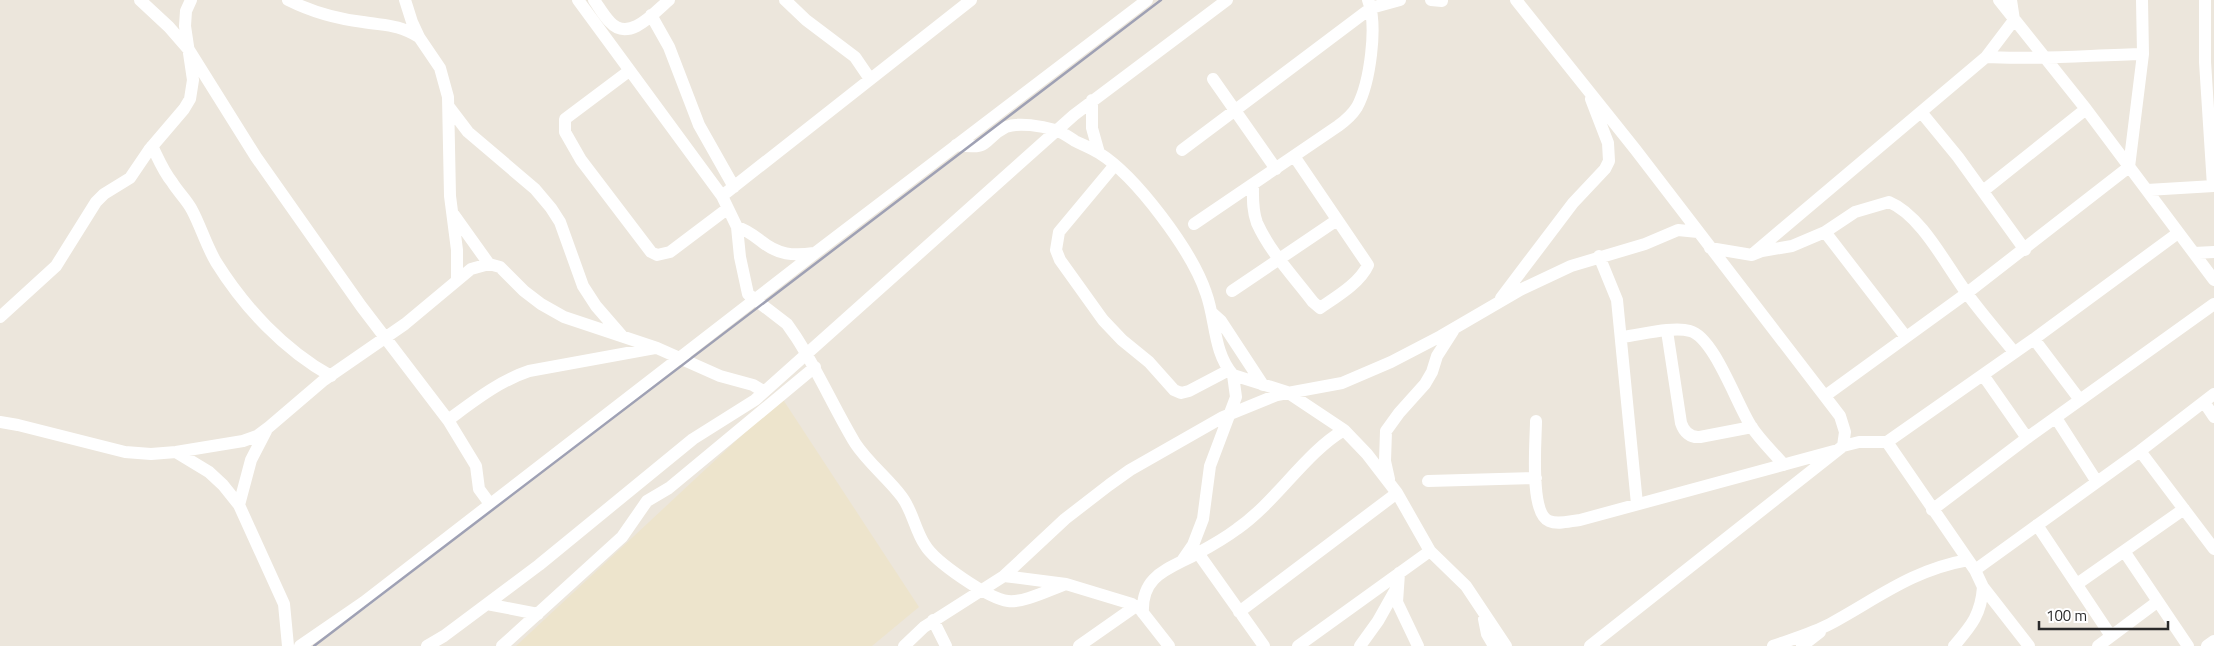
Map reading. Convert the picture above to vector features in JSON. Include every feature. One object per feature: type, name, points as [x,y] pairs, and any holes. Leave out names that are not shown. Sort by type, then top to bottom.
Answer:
[{"type":"street","points":[[140,0],[169,26],[189,50],[256,157],[320,245],[361,306],[448,420],[466,446],[476,466],[480,489],[490,504]]},
{"type":"street","points":[[0,317],[56,266],[96,202],[104,194],[130,178],[152,146],[184,109],[190,99],[193,80],[185,26],[186,11],[191,0]]},
{"type":"street","points":[[288,0],[304,8],[332,16],[404,28],[419,37]]},
{"type":"street","points":[[405,0],[419,37],[440,68],[445,81],[449,107],[450,196],[457,262],[456,280]]},
{"type":"street","points":[[578,0],[722,196],[726,209],[737,227],[740,256],[747,290],[755,300],[786,324],[807,354],[856,444],[909,507],[918,532],[928,550],[949,568],[1000,598],[1010,601],[1066,584]]},
{"type":"street","points":[[594,0],[611,23],[618,28],[628,29],[638,26],[669,0]]},
{"type":"street","points":[[785,0],[806,20],[855,57],[870,80]]},
{"type":"street","points":[[722,196],[971,0]]},
{"type":"street","points":[[300,646],[364,602],[816,252],[1147,0]]},
{"type":"street","points":[[427,646],[539,565],[693,439],[747,405],[807,354],[1056,130],[1092,100],[1227,0]]},
{"type":"street","points":[[1182,150],[1236,110],[1370,4],[1400,0]]},
{"type":"street","points":[[1516,0],[1635,149],[1825,396],[1843,422],[1845,432],[1841,448],[1590,646]]},
{"type":"street","points":[[1999,0],[2086,109],[2214,280]]},
{"type":"street","points":[[1752,255],[1986,57],[2014,20],[2011,0]]},
{"type":"street","points":[[1825,396],[1967,293],[2130,167],[2143,54],[2142,0]]},
{"type":"street","points":[[2147,190],[2214,186],[2210,62],[2205,0]]},
{"type":"street","points":[[1194,224],[1338,126],[1356,108],[1364,89],[1368,70],[1372,25],[1370,4]]},
{"type":"street","points":[[651,15],[670,47],[699,125],[720,166],[734,187]]},
{"type":"street","points":[[1986,57],[2020,59],[2044,56],[2143,54]]},
{"type":"street","points":[[629,71],[565,119],[565,132],[581,160],[650,252],[657,255],[670,252],[726,209]]},
{"type":"street","points":[[1213,79],[1276,169]]},
{"type":"street","points":[[1496,304],[1573,203],[1605,169],[1609,160],[1608,143],[1588,90]]},
{"type":"street","points":[[1092,100],[1092,128],[1099,153]]},
{"type":"street","points":[[449,107],[468,132],[535,189],[551,208],[560,222],[583,286],[596,306],[623,337]]},
{"type":"street","points":[[1983,192],[2086,109]]},
{"type":"street","points":[[1920,112],[1958,157],[2024,250]]},
{"type":"street","points":[[956,145],[980,147],[1009,126],[1028,126],[1056,130],[1099,153],[1114,166],[1167,223],[1193,263],[1212,312],[1221,356],[1231,372],[1236,391],[1232,413],[1210,466],[1206,505],[1200,530],[1182,561]]},
{"type":"street","points":[[152,146],[162,168],[192,210],[208,247],[228,280],[276,336],[298,355],[330,376]]},
{"type":"street","points":[[1253,184],[1252,202],[1257,222],[1280,259],[1313,302],[1320,308],[1338,296],[1365,271],[1368,265],[1294,156]]},
{"type":"street","points":[[1114,166],[1060,232],[1056,244],[1057,255],[1103,320],[1122,340],[1149,362],[1174,390],[1181,393],[1189,391],[1231,372],[1264,386],[1287,392],[1344,430],[1367,454],[1394,489],[1430,551],[1458,575],[1506,646]]},
{"type":"street","points":[[1710,248],[1752,255],[1792,246],[1825,232],[1855,212],[1880,204],[1893,203],[1921,228],[1967,293],[2014,352]]},
{"type":"street","points":[[453,214],[489,264]]},
{"type":"street","points":[[1232,291],[1337,220]]},
{"type":"street","points":[[737,227],[749,232],[763,243],[785,255],[816,252]]},
{"type":"street","points":[[904,646],[933,620],[1004,576],[1065,519],[1109,485],[1201,429],[1232,413],[1287,392],[1333,385],[1350,380],[1391,362],[1547,277],[1599,256],[1645,244],[1678,230],[1698,232]]},
{"type":"street","points":[[1825,232],[1906,337]]},
{"type":"street","points":[[1536,421],[1536,478],[1539,511],[1549,521],[1560,523],[1580,520],[1708,487],[1859,442],[1887,442],[1984,375],[2178,233]]},
{"type":"street","points":[[2194,253],[2214,252]]},
{"type":"street","points":[[1599,256],[1617,300],[1637,504]]},
{"type":"street","points":[[0,422],[125,452],[151,454],[176,452],[243,441],[257,436],[269,427],[330,376],[386,338],[456,280],[478,266],[489,264],[500,268],[530,296],[564,317],[657,348],[720,376],[753,385],[763,391]]},
{"type":"street","points":[[1932,510],[2080,400],[2214,304]]},
{"type":"street","points":[[1212,312],[1221,321],[1264,386]]},
{"type":"street","points":[[1394,489],[1386,467],[1386,431],[1425,384],[1432,372],[1437,356],[1456,327]]},
{"type":"street","points":[[1622,337],[1678,329],[1690,330],[1699,334],[1705,341],[1752,427],[1784,465]]},
{"type":"street","points":[[1668,331],[1681,423],[1687,434],[1694,438],[1752,427]]},
{"type":"street","points":[[2034,339],[2080,400]]},
{"type":"street","points":[[448,420],[503,381],[529,370],[657,348]]},
{"type":"street","points":[[502,646],[622,537],[647,501],[668,488],[814,367]]},
{"type":"street","points":[[1984,375],[2028,438]]},
{"type":"street","points":[[1802,646],[1829,624],[1872,598],[1918,574],[1944,565],[1971,565],[2038,524],[2140,451],[2209,398],[2214,417]]},
{"type":"street","points":[[2056,418],[2097,482]]},
{"type":"street","points":[[239,505],[251,460],[269,427]]},
{"type":"street","points":[[1079,646],[1140,609],[1150,584],[1162,572],[1198,554],[1262,510],[1332,436],[1344,430]]},
{"type":"street","points":[[1887,442],[1971,565],[1983,587],[2028,646]]},
{"type":"street","points":[[2140,451],[2214,549]]},
{"type":"street","points":[[176,452],[209,472],[223,485],[239,505],[284,604],[288,646]]},
{"type":"street","points":[[1428,482],[1536,478]]},
{"type":"street","points":[[1239,612],[1394,489]]},
{"type":"street","points":[[2077,584],[2184,509]]},
{"type":"street","points":[[2038,524],[2111,636]]},
{"type":"street","points":[[1298,646],[1430,551]]},
{"type":"street","points":[[2124,551],[2188,646]]},
{"type":"street","points":[[1198,554],[1264,646]]},
{"type":"street","points":[[1399,573],[1397,587],[1398,602],[1412,644]]},
{"type":"street","points":[[1004,576],[1066,584],[1140,609],[1169,646]]},
{"type":"street","points":[[1360,646],[1378,621],[1397,587]]},
{"type":"street","points":[[1954,646],[1978,614],[1983,587]]},
{"type":"street","points":[[2098,646],[2157,602]]},
{"type":"street","points":[[487,604],[538,614]]},
{"type":"street","points":[[1483,611],[1487,634],[1494,646]]},
{"type":"street","points":[[933,620],[946,646]]},
{"type":"street","points":[[1773,646],[1829,624]]},
{"type":"street","points":[[2207,646],[2214,641]]},
{"type":"shaded area","points":[[782,398],[919,607],[872,646],[516,646]]},
{"type":"railway","points":[[314,646],[1161,0]]}]
